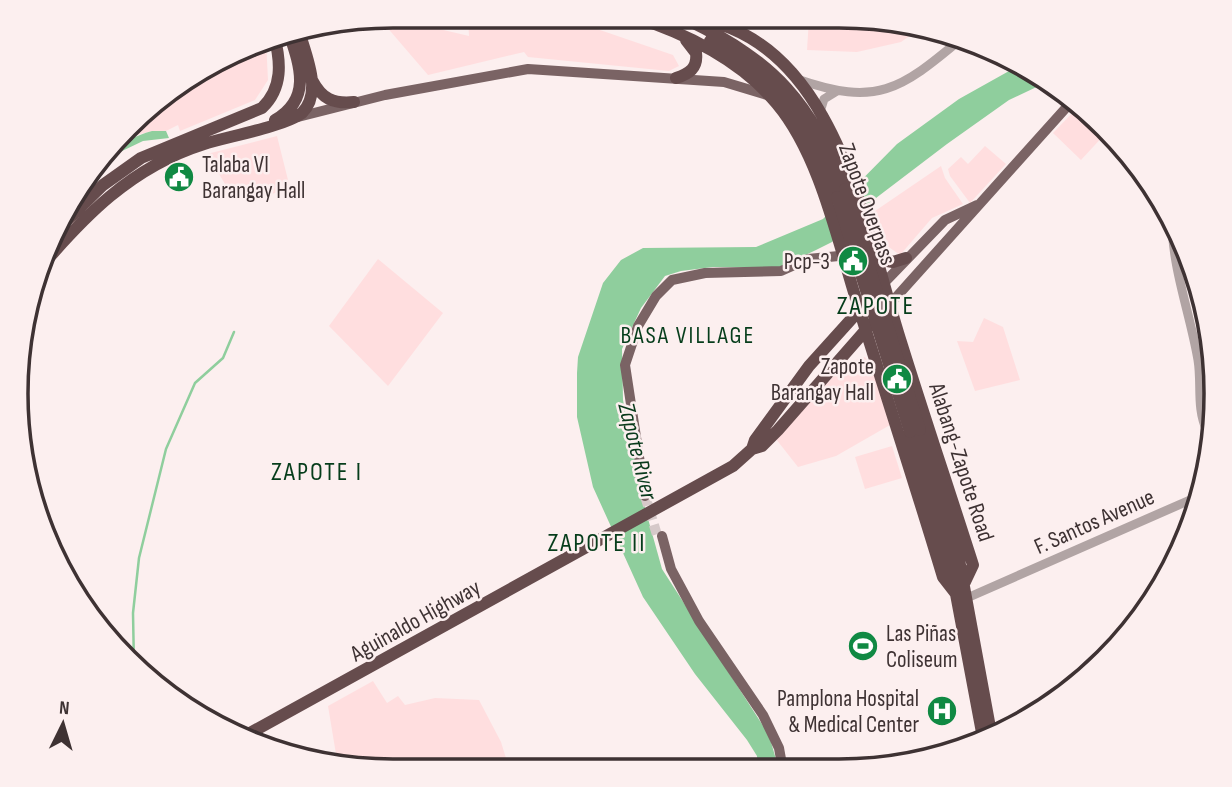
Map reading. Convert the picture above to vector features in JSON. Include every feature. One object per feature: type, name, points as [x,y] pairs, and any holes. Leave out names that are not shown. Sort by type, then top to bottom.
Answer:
[{"type":"highway","points":[[670,28],[676,30],[694,49],[697,58],[691,71],[676,78]]},
{"type":"highway","name":"Zapote Overpass","points":[[700,28],[727,45],[779,91],[801,120],[820,153],[841,208],[953,555]]},
{"type":"highway","name":"Alabang-Zapote Road","points":[[729,28],[744,35],[776,58],[797,79],[820,112],[852,181],[973,565],[963,592],[982,729]]},
{"type":"highway","name":"Zapote Overpass","points":[[676,30],[727,45]]},
{"type":"highway","name":"Alabang-Zapote Road","points":[[676,30],[725,59],[770,96],[795,130],[839,243],[943,577],[963,592]]},
{"type":"highway","points":[[301,40],[312,80],[320,94],[332,101],[354,102]]},
{"type":"highway","points":[[259,127],[281,117],[300,94],[301,72],[292,42]]},
{"type":"highway","points":[[78,209],[103,185],[141,158],[262,108],[274,94],[279,80],[275,47]]},
{"type":"highway","points":[[58,249],[93,210],[138,173],[179,153],[296,117],[310,103],[312,80]]},
{"type":"highway","points":[[848,274],[860,277],[874,273],[876,258],[893,262],[906,258]]},
{"type":"highway","points":[[752,449],[755,440],[809,366],[883,284]]},
{"type":"highway","name":"Aguinaldo Highway","points":[[254,731],[733,466],[752,449],[762,446],[778,430],[890,304]]},
{"type":"highway","points":[[872,345],[885,328],[895,331],[900,339]]},
{"type":"highway","points":[[844,354],[861,348],[876,359]]},
{"type":"highway","name":"Alabang-Zapote Road","points":[[953,555],[963,592],[989,726]]},
{"type":"main road","points":[[296,117],[484,75],[528,69],[738,84],[770,96]]},
{"type":"main road","points":[[890,304],[1066,108]]},
{"type":"main road","points":[[883,284],[945,220],[980,204]]},
{"type":"main road","points":[[647,493],[631,414],[625,365],[629,344],[656,296],[666,284],[678,277],[705,273],[781,271],[808,259],[876,258]]},
{"type":"main road","points":[[660,538],[671,569],[699,621],[763,715],[779,748],[781,759]]},
{"type":"street","points":[[797,79],[838,91],[875,93],[897,86],[920,73],[952,46]]},
{"type":"street","points":[[820,112],[824,99],[838,91]]},
{"type":"street","points":[[1176,253],[1179,283],[1199,364],[1199,405],[1203,417]]},
{"type":"street","name":"F. Santos Avenue","points":[[963,592],[1188,501]]},
{"type":"shaded area","points":[[388,28],[435,28],[469,36],[469,28],[594,28],[673,55],[679,66],[669,71],[528,57],[524,52],[428,75]]},
{"type":"shaded area","points":[[808,28],[862,29],[911,35],[901,42],[857,52],[807,50]]},
{"type":"shaded area","points":[[267,51],[268,80],[255,100],[180,131],[178,125],[166,131],[134,136],[190,90],[232,66]]},
{"type":"shaded area","points":[[1009,71],[1037,87],[1009,100],[947,144],[876,198],[832,242],[778,268],[713,267],[665,276],[641,308],[622,349],[623,400],[642,497],[662,569],[769,735],[776,759],[757,759],[747,740],[695,674],[643,597],[593,487],[577,417],[578,357],[603,283],[621,260],[643,248],[756,247],[823,219],[897,144],[959,99]]},
{"type":"shaded area","points":[[1072,113],[1101,139],[1081,160],[1053,133]]},
{"type":"shaded area","points":[[152,131],[166,131],[169,138],[143,141],[119,153],[132,139]]},
{"type":"shaded area","points":[[277,136],[290,188],[263,197],[259,187],[242,196],[231,194],[207,154]]},
{"type":"shaded area","points":[[985,146],[1006,164],[970,203],[950,176],[948,169],[961,157],[968,164]]},
{"type":"shaded area","points":[[941,166],[945,178],[963,204],[932,218],[900,255],[886,245],[875,225],[875,211]]},
{"type":"shaded area","points":[[378,259],[443,313],[388,386],[329,326]]},
{"type":"shaded area","points":[[984,318],[1003,327],[1020,380],[975,391],[957,341],[973,342]]},
{"type":"shaded area","points":[[865,357],[873,370],[890,425],[836,456],[798,467],[776,439],[846,363]]},
{"type":"shaded area","points":[[892,446],[902,478],[865,489],[855,457]]},
{"type":"shaded area","points":[[373,681],[387,703],[398,696],[405,705],[435,698],[479,700],[501,742],[506,759],[394,759],[336,754],[328,706]]},
{"type":"waterway","points":[[134,651],[133,613],[139,558],[166,449],[195,383],[223,358],[234,332]]},
{"type":"tunnel","points":[[645,496],[658,538]]},
{"type":"place","name":"Talaba VI Barangay Hall","points":[[179,177]]},
{"type":"place","name":"Pcp-3","points":[[853,261]]},
{"type":"place","name":"Zapote Barangay Hall","points":[[897,379]]},
{"type":"place","name":"Las Piñas Coliseum","points":[[863,646]]},
{"type":"place","name":"Pamplona Hospital & Medical Center","points":[[942,711]]},
{"type":"district","name":"ZAPOTE","points":[[876,305]]},
{"type":"district","name":"BASA VILLAGE","points":[[688,335]]},
{"type":"district","name":"ZAPOTE I","points":[[317,471]]},
{"type":"district","name":"ZAPOTE II","points":[[597,542]]},
{"type":"water label","name":"Zapote River","points":[[638,451]]}]
